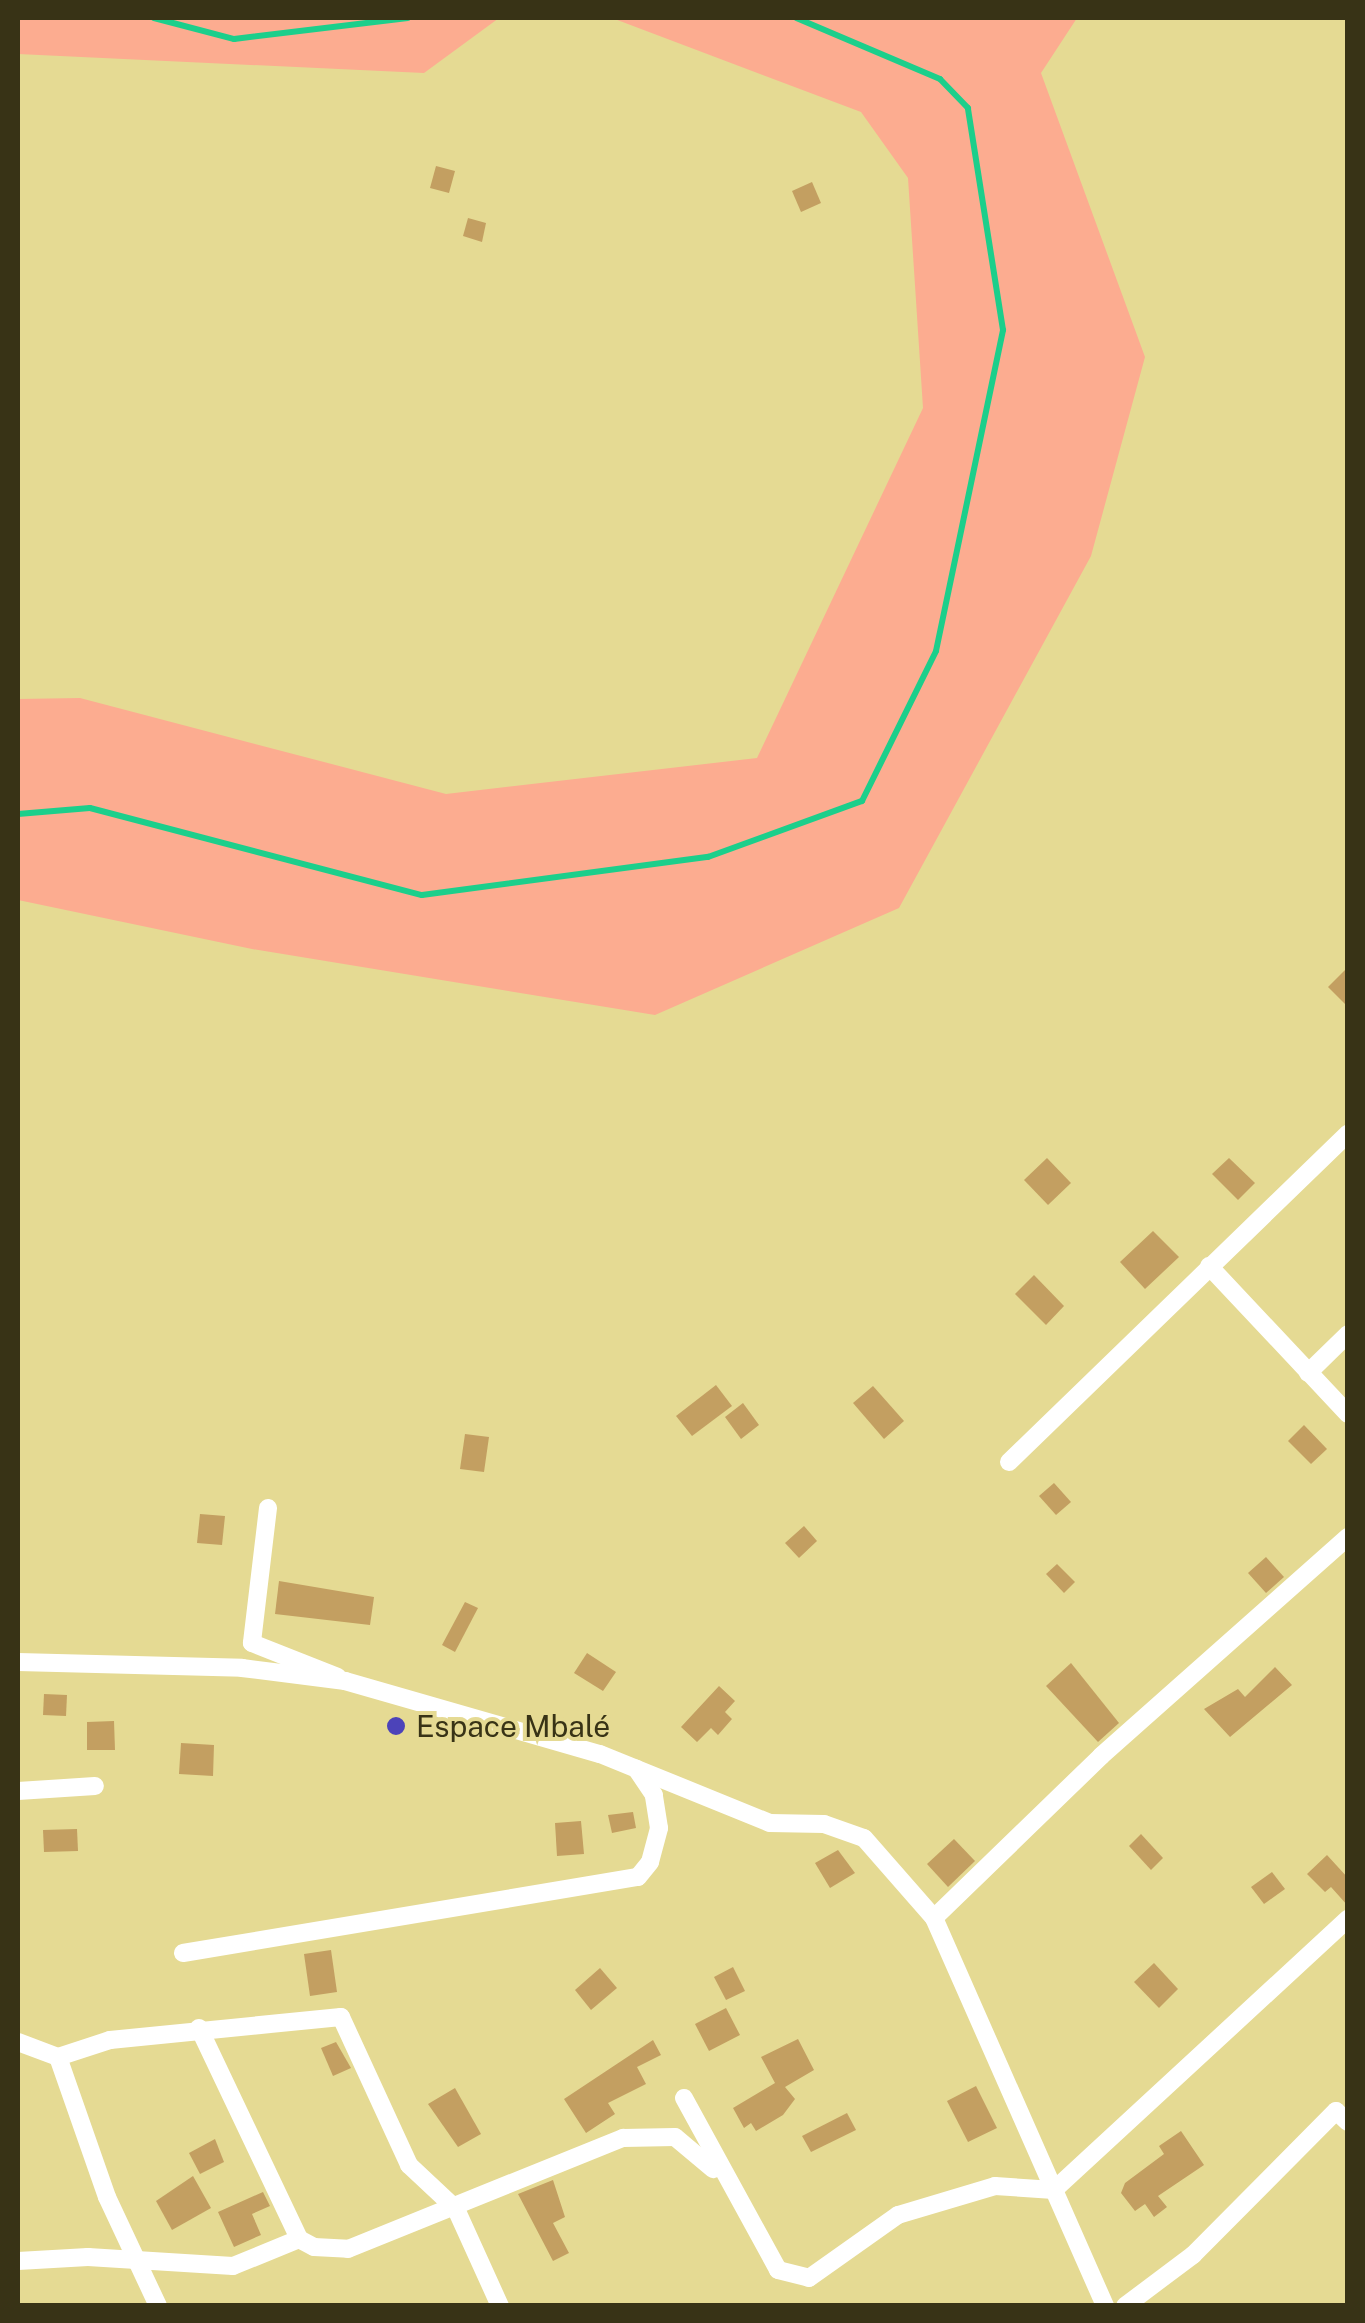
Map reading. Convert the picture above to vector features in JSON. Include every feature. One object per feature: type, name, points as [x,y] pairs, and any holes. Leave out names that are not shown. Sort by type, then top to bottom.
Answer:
[{"type":"street","points":[[1009,1462],[1348,1133]]},
{"type":"street","points":[[1209,1266],[1348,1414]]},
{"type":"street","points":[[1308,1373],[1348,1334]]},
{"type":"street","points":[[268,1508],[252,1643],[345,1681],[636,1768],[770,1823],[824,1824],[864,1838],[934,1918],[1104,2306]]},
{"type":"street","points":[[934,1918],[1101,1756],[1348,1537]]},
{"type":"street","points":[[18,1662],[242,1668],[345,1681]]},
{"type":"street","points":[[183,1953],[638,1878],[650,1862],[659,1828],[654,1795],[636,1768]]},
{"type":"street","points":[[18,1791],[95,1786]]},
{"type":"street","points":[[684,2098],[724,2182],[778,2270],[809,2278],[898,2215],[995,2186],[1054,2190],[1348,1919]]},
{"type":"street","points":[[18,2042],[58,2057],[110,2040],[198,2028],[341,2017],[409,2165],[456,2209],[500,2306]]},
{"type":"street","points":[[198,2028],[298,2239]]},
{"type":"street","points":[[58,2057],[135,2260],[158,2306]]},
{"type":"street","points":[[1125,2306],[1193,2255],[1344,2111]]},
{"type":"street","points":[[18,2261],[135,2260],[245,2265],[298,2239],[348,2249],[456,2209],[570,2157],[642,2135],[675,2137],[724,2182]]},
{"type":"shaded area","points":[[18,18],[499,18],[424,73],[18,54]]},
{"type":"shaded area","points":[[612,18],[1077,18],[1041,73],[1145,357],[1091,556],[899,908],[655,1015],[252,949],[18,900],[18,699],[80,698],[446,794],[757,758],[923,408],[908,178],[861,112]]},
{"type":"building","points":[[436,166],[455,171],[449,193],[430,188]]},
{"type":"building","points":[[812,182],[821,203],[801,212],[792,191]]},
{"type":"building","points":[[468,218],[486,223],[482,242],[463,236]]},
{"type":"building","points":[[1348,967],[1348,1007],[1328,987]]},
{"type":"building","points":[[1047,1158],[1071,1183],[1048,1205],[1024,1180]]},
{"type":"building","points":[[1229,1158],[1255,1183],[1238,1200],[1212,1174]]},
{"type":"building","points":[[1153,1231],[1179,1257],[1145,1289],[1120,1262]]},
{"type":"building","points":[[1034,1275],[1064,1306],[1046,1325],[1015,1294]]},
{"type":"building","points":[[716,1385],[732,1406],[692,1436],[676,1416]]},
{"type":"building","points":[[873,1386],[904,1421],[884,1439],[853,1403]]},
{"type":"building","points":[[743,1403],[759,1425],[741,1439],[725,1417]]},
{"type":"building","points":[[1304,1425],[1327,1449],[1311,1464],[1288,1441]]},
{"type":"building","points":[[465,1434],[489,1437],[484,1472],[460,1469]]},
{"type":"building","points":[[1054,1483],[1071,1502],[1056,1515],[1039,1496]]},
{"type":"building","points":[[200,1514],[225,1516],[222,1545],[197,1543]]},
{"type":"building","points":[[804,1526],[817,1541],[799,1558],[785,1543]]},
{"type":"building","points":[[1266,1557],[1284,1577],[1266,1593],[1248,1573]]},
{"type":"building","points":[[1057,1564],[1075,1582],[1064,1593],[1046,1574]]},
{"type":"building","points":[[279,1581],[374,1597],[370,1625],[275,1614]]},
{"type":"building","points":[[465,1602],[478,1608],[455,1652],[442,1645]]},
{"type":"building","points":[[587,1653],[616,1672],[603,1691],[574,1673]]},
{"type":"building","points":[[1071,1663],[1119,1723],[1098,1742],[1046,1686]]},
{"type":"building","points":[[1275,1667],[1292,1685],[1230,1737],[1204,1709],[1238,1689],[1245,1697]]},
{"type":"building","points":[[719,1686],[735,1701],[725,1712],[732,1719],[718,1735],[711,1728],[697,1742],[681,1727]]},
{"type":"building","points":[[44,1694],[67,1695],[66,1716],[43,1715]]},
{"type":"building","points":[[114,1721],[115,1750],[87,1750],[87,1722]]},
{"type":"building","points":[[181,1743],[214,1745],[213,1776],[179,1774]]},
{"type":"building","points":[[633,1812],[636,1828],[612,1833],[608,1815]]},
{"type":"building","points":[[581,1821],[584,1854],[557,1856],[555,1823]]},
{"type":"building","points":[[77,1829],[78,1851],[44,1852],[43,1830]]},
{"type":"building","points":[[1141,1834],[1163,1858],[1151,1870],[1129,1846]]},
{"type":"building","points":[[954,1839],[975,1861],[948,1887],[927,1864]]},
{"type":"building","points":[[838,1850],[855,1873],[830,1888],[815,1863]]},
{"type":"building","points":[[1327,1855],[1348,1878],[1348,1906],[1331,1887],[1325,1892],[1307,1874]]},
{"type":"building","points":[[1272,1872],[1285,1889],[1264,1904],[1251,1887]]},
{"type":"building","points":[[331,1950],[337,1992],[310,1996],[304,1954]]},
{"type":"building","points":[[1154,1963],[1178,1989],[1159,2008],[1134,1982]]},
{"type":"building","points":[[733,1967],[745,1991],[726,2000],[714,1977]]},
{"type":"building","points":[[600,1968],[617,1988],[591,2010],[575,1990]]},
{"type":"building","points":[[726,2008],[740,2035],[709,2051],[695,2024]]},
{"type":"building","points":[[798,2039],[814,2070],[785,2087],[795,2099],[783,2115],[756,2131],[751,2123],[744,2128],[733,2108],[775,2083],[761,2057]]},
{"type":"building","points":[[653,2040],[661,2055],[637,2067],[646,2084],[608,2103],[615,2114],[586,2133],[564,2099]]},
{"type":"building","points":[[336,2042],[351,2068],[333,2076],[321,2048]]},
{"type":"building","points":[[976,2086],[997,2128],[968,2142],[947,2101]]},
{"type":"building","points":[[455,2088],[481,2134],[458,2147],[428,2104]]},
{"type":"building","points":[[847,2113],[856,2130],[811,2152],[802,2136]]},
{"type":"building","points":[[1181,2131],[1204,2165],[1158,2196],[1167,2207],[1154,2217],[1145,2204],[1135,2211],[1121,2193],[1125,2183],[1164,2154],[1159,2146]]},
{"type":"building","points":[[215,2139],[224,2162],[200,2174],[189,2153]]},
{"type":"building","points":[[193,2176],[211,2208],[172,2230],[156,2201]]},
{"type":"building","points":[[553,2180],[565,2217],[553,2223],[569,2253],[553,2261],[518,2194]]},
{"type":"building","points":[[263,2192],[270,2206],[252,2214],[261,2235],[234,2247],[218,2212]]},
{"type":"waterway","points":[[154,18],[234,39],[408,18]]},
{"type":"waterway","points":[[18,814],[90,808],[422,895],[708,857],[862,801],[936,651],[1003,330],[968,108],[940,79],[796,18]]},
{"type":"place","name":"Espace Mbalé","points":[[396,1726]]}]
